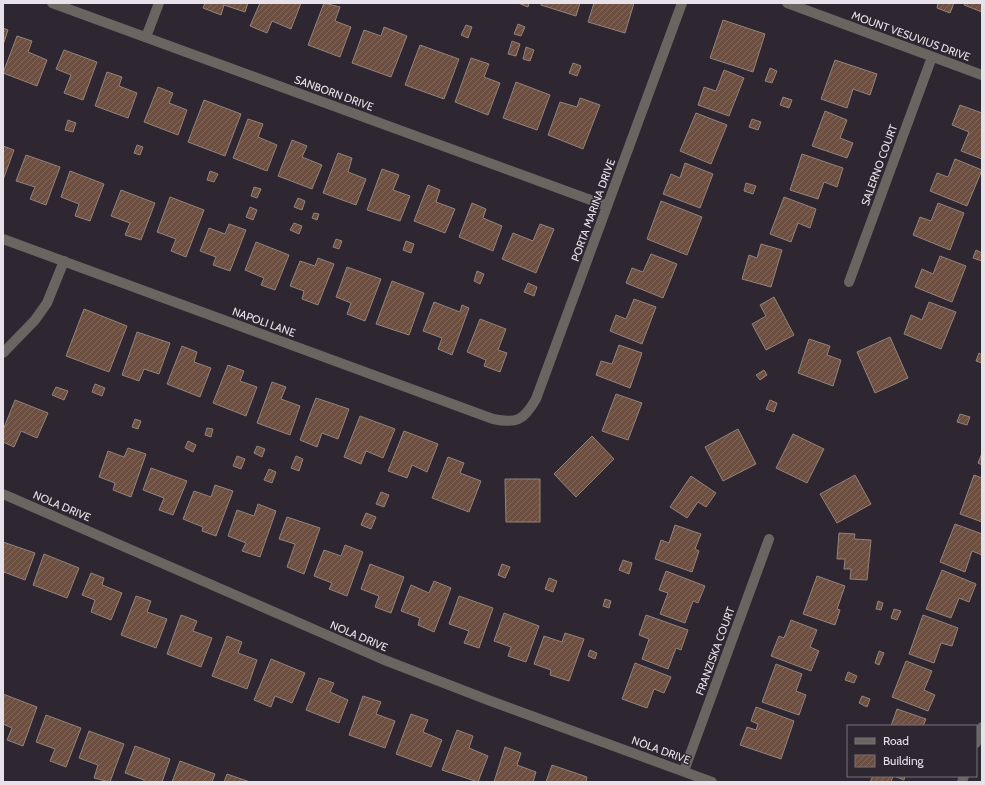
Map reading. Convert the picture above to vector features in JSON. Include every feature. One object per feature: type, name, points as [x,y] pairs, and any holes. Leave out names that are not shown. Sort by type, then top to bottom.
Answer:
[{"type":"street","name":"SANBORN DRIVE","points":[[52,3],[607,206]]},
{"type":"street","points":[[146,37],[159,3]]},
{"type":"street","name":"PORTA MARINA DRIVE","points":[[519,420],[529,412],[536,399],[682,3]]},
{"type":"street","name":"MOUNT VESUVIUS DRIVE","points":[[787,3],[982,75]]},
{"type":"street","name":"SALERNO COURT","points":[[849,282],[932,56]]},
{"type":"street","name":"NAPOLI LANE","points":[[3,239],[493,418],[506,421],[519,420]]},
{"type":"street","points":[[3,353],[35,320],[47,303],[64,261]]},
{"type":"street","name":"NOLA DRIVE","points":[[3,494],[382,659],[481,698],[712,782]]},
{"type":"street","name":"FRANZISKA COURT","points":[[684,771],[769,539]]},
{"type":"street","points":[[977,740],[982,727]]},
{"type":"building","points":[[205,3],[248,3],[245,12],[224,5],[221,15],[203,8]]},
{"type":"building","points":[[260,3],[301,3],[291,29],[272,21],[267,33],[250,26]]},
{"type":"building","points":[[324,3],[340,7],[335,21],[351,27],[340,57],[308,45]]},
{"type":"building","points":[[518,3],[529,3],[528,7]]},
{"type":"building","points":[[541,3],[580,3],[576,16],[541,5]]},
{"type":"building","points":[[594,3],[634,3],[625,33],[588,22]]},
{"type":"building","points":[[938,3],[954,3],[950,13],[937,8]]},
{"type":"building","points":[[965,3],[982,3],[982,12],[964,5]]},
{"type":"building","points":[[723,20],[765,34],[753,72],[710,58]]},
{"type":"building","points":[[518,24],[525,27],[521,36],[514,34]]},
{"type":"building","points":[[466,25],[472,27],[468,38],[461,35]]},
{"type":"building","points":[[384,27],[407,36],[391,77],[352,63],[364,30],[381,36]]},
{"type":"building","points":[[3,28],[8,30],[3,45]]},
{"type":"building","points":[[17,36],[32,41],[28,52],[47,60],[37,86],[3,73]]},
{"type":"building","points":[[512,41],[520,44],[516,56],[508,54]]},
{"type":"building","points":[[420,45],[459,59],[444,99],[405,85]]},
{"type":"building","points":[[526,47],[534,50],[530,61],[523,59]]},
{"type":"building","points":[[64,50],[97,62],[83,100],[64,93],[71,75],[56,69]]},
{"type":"building","points":[[471,58],[489,64],[484,77],[500,83],[488,115],[455,102]]},
{"type":"building","points":[[835,60],[877,74],[870,95],[853,89],[847,108],[821,99]]},
{"type":"building","points":[[573,63],[581,66],[577,76],[569,73]]},
{"type":"building","points":[[770,68],[777,71],[772,83],[765,81]]},
{"type":"building","points":[[724,70],[744,78],[729,116],[698,105],[704,87],[716,91]]},
{"type":"building","points":[[107,72],[122,77],[119,86],[137,93],[128,118],[95,106]]},
{"type":"building","points":[[516,82],[550,95],[537,130],[503,118]]},
{"type":"building","points":[[158,87],[173,93],[169,103],[187,110],[178,135],[144,122]]},
{"type":"building","points":[[783,97],[792,100],[789,108],[780,105]]},
{"type":"building","points":[[580,98],[600,105],[583,149],[548,135],[560,102],[577,107]]},
{"type":"building","points":[[204,100],[241,114],[225,156],[188,142]]},
{"type":"building","points":[[960,105],[982,113],[982,159],[961,151],[969,132],[952,125]]},
{"type":"building","points":[[825,111],[847,120],[840,138],[853,143],[847,158],[812,146]]},
{"type":"building","points":[[696,113],[727,125],[711,164],[680,151]]},
{"type":"building","points":[[248,119],[263,124],[258,137],[277,145],[267,171],[233,158]]},
{"type":"building","points":[[752,119],[761,122],[758,130],[749,127]]},
{"type":"building","points":[[68,120],[76,123],[73,132],[65,130]]},
{"type":"building","points":[[292,140],[307,146],[302,157],[322,165],[312,189],[278,176]]},
{"type":"building","points":[[137,145],[143,147],[140,155],[134,153]]},
{"type":"building","points":[[3,146],[14,150],[3,180]]},
{"type":"building","points":[[338,153],[352,158],[348,172],[366,179],[356,205],[323,193]]},
{"type":"building","points":[[802,154],[843,168],[837,187],[824,182],[818,199],[790,190]]},
{"type":"building","points":[[26,155],[60,167],[46,205],[30,199],[35,187],[16,181]]},
{"type":"building","points":[[955,159],[982,170],[967,206],[930,191],[937,173],[948,177]]},
{"type":"building","points":[[685,163],[713,174],[700,208],[663,194],[671,174],[680,178]]},
{"type":"building","points":[[382,169],[399,175],[393,190],[410,196],[400,221],[367,210]]},
{"type":"building","points":[[70,171],[104,184],[90,221],[75,216],[79,204],[61,197]]},
{"type":"building","points":[[210,171],[218,174],[214,182],[207,180]]},
{"type":"building","points":[[746,183],[756,186],[753,194],[744,191]]},
{"type":"building","points":[[428,185],[440,190],[436,202],[455,209],[445,233],[414,221]]},
{"type":"building","points":[[254,187],[261,189],[257,198],[251,196]]},
{"type":"building","points":[[121,190],[155,203],[141,240],[125,235],[130,223],[111,216]]},
{"type":"building","points":[[170,197],[204,210],[186,257],[171,251],[176,239],[157,232]]},
{"type":"building","points":[[784,197],[816,209],[810,228],[798,223],[791,242],[770,234]]},
{"type":"building","points":[[298,198],[305,201],[302,210],[294,207]]},
{"type":"building","points":[[661,201],[702,217],[687,255],[647,239]]},
{"type":"building","points":[[472,203],[486,209],[483,218],[502,226],[493,251],[459,237]]},
{"type":"building","points":[[938,203],[964,213],[950,250],[913,235],[920,217],[931,221]]},
{"type":"building","points":[[250,207],[257,210],[253,220],[246,217]]},
{"type":"building","points":[[314,213],[319,214],[317,220],[312,218]]},
{"type":"building","points":[[294,223],[302,226],[299,234],[290,230]]},
{"type":"building","points":[[229,224],[246,230],[230,271],[213,265],[216,257],[200,251],[209,228],[225,234]]},
{"type":"building","points":[[540,224],[554,229],[536,273],[502,259],[513,233],[533,241]]},
{"type":"building","points":[[336,239],[342,241],[339,249],[333,247]]},
{"type":"building","points":[[406,241],[414,244],[411,253],[403,250]]},
{"type":"building","points":[[256,242],[289,255],[275,290],[261,285],[264,278],[245,270]]},
{"type":"building","points":[[761,244],[782,250],[771,287],[742,279],[749,255],[757,258]]},
{"type":"building","points":[[976,250],[982,253],[982,261],[973,258]]},
{"type":"building","points":[[651,254],[677,264],[663,298],[626,283],[632,268],[643,272]]},
{"type":"building","points":[[940,256],[966,266],[952,302],[915,287],[922,269],[933,274]]},
{"type":"building","points":[[318,258],[334,264],[318,305],[302,299],[304,291],[290,286],[300,261],[315,266]]},
{"type":"building","points":[[347,267],[381,279],[365,321],[347,314],[351,303],[336,297]]},
{"type":"building","points":[[477,271],[484,274],[480,284],[474,281]]},
{"type":"building","points":[[392,281],[424,293],[409,335],[376,324]]},
{"type":"building","points":[[528,283],[537,287],[534,296],[524,292]]},
{"type":"building","points":[[774,297],[794,335],[766,350],[752,324],[766,316],[760,305]]},
{"type":"building","points":[[634,299],[656,307],[642,344],[610,331],[616,315],[626,319]]},
{"type":"building","points":[[434,302],[460,312],[462,305],[469,308],[452,355],[438,349],[442,338],[423,331]]},
{"type":"building","points":[[929,302],[956,312],[941,349],[904,334],[911,315],[922,320]]},
{"type":"building","points":[[84,309],[127,326],[109,372],[66,356]]},
{"type":"building","points":[[480,319],[506,329],[498,350],[507,353],[500,372],[484,366],[486,360],[467,352]]},
{"type":"building","points":[[137,332],[170,343],[159,374],[144,369],[139,381],[122,375]]},
{"type":"building","points":[[890,337],[908,378],[875,393],[857,352]]},
{"type":"building","points":[[809,339],[830,346],[827,355],[841,360],[833,386],[798,373]]},
{"type":"building","points":[[619,345],[642,353],[630,388],[596,375],[601,361],[612,364]]},
{"type":"building","points":[[182,346],[197,352],[194,362],[211,368],[200,397],[167,384]]},
{"type":"building","points":[[979,353],[982,355],[982,363],[976,361]]},
{"type":"building","points":[[228,365],[244,371],[240,381],[257,387],[246,416],[213,403]]},
{"type":"building","points":[[764,370],[767,375],[760,380],[756,375]]},
{"type":"building","points":[[272,382],[286,387],[281,399],[300,406],[290,435],[257,423]]},
{"type":"building","points":[[95,384],[105,388],[102,396],[92,392]]},
{"type":"building","points":[[56,387],[68,391],[64,400],[52,395]]},
{"type":"building","points":[[616,394],[642,403],[628,440],[602,431]]},
{"type":"building","points":[[316,398],[349,409],[338,439],[322,433],[317,447],[300,440]]},
{"type":"building","points":[[15,400],[48,413],[37,438],[21,431],[14,447],[3,442],[3,430]]},
{"type":"building","points":[[770,400],[777,403],[774,412],[766,409]]},
{"type":"building","points":[[960,414],[970,417],[967,425],[957,422]]},
{"type":"building","points":[[360,416],[395,429],[383,458],[366,451],[361,464],[344,457]]},
{"type":"building","points":[[135,419],[141,421],[138,429],[132,427]]},
{"type":"building","points":[[207,428],[213,429],[211,437],[205,435]]},
{"type":"building","points":[[738,429],[756,464],[723,481],[705,447]]},
{"type":"building","points":[[404,431],[438,444],[427,472],[412,465],[407,478],[388,471]]},
{"type":"building","points":[[793,434],[824,449],[807,483],[776,468]]},
{"type":"building","points":[[592,436],[614,459],[576,497],[554,474]]},
{"type":"building","points":[[188,441],[196,445],[193,452],[185,448]]},
{"type":"building","points":[[257,446],[265,449],[262,457],[254,453]]},
{"type":"building","points":[[128,448],[146,454],[131,497],[113,490],[115,483],[99,477],[108,451],[124,457]]},
{"type":"building","points":[[982,453],[982,465],[978,463]]},
{"type":"building","points":[[237,456],[245,459],[241,469],[233,466]]},
{"type":"building","points":[[296,456],[303,459],[299,471],[291,468]]},
{"type":"building","points":[[448,457],[464,463],[460,473],[481,481],[469,512],[432,498]]},
{"type":"building","points":[[151,468],[187,481],[173,515],[159,510],[164,498],[143,490]]},
{"type":"building","points":[[269,469],[276,472],[272,483],[264,480]]},
{"type":"building","points":[[855,475],[871,504],[837,523],[820,494]]},
{"type":"building","points":[[974,475],[982,478],[982,522],[960,514]]},
{"type":"building","points":[[691,476],[716,493],[706,507],[698,502],[687,518],[670,507]]},
{"type":"building","points":[[505,479],[540,479],[540,522],[506,522]]},
{"type":"building","points":[[215,485],[233,491],[216,536],[202,531],[203,527],[183,519],[194,491],[211,497]]},
{"type":"building","points":[[381,492],[389,495],[384,507],[376,504]]},
{"type":"building","points":[[258,504],[276,511],[260,557],[242,551],[246,543],[228,536],[237,510],[254,516]]},
{"type":"building","points":[[366,513],[376,517],[371,529],[361,525]]},
{"type":"building","points":[[287,517],[320,528],[304,574],[287,567],[295,544],[279,539]]},
{"type":"building","points":[[955,524],[982,534],[982,555],[972,551],[965,572],[940,562]]},
{"type":"building","points":[[675,525],[701,534],[695,549],[699,551],[692,572],[655,559],[661,540],[669,543]]},
{"type":"building","points":[[839,533],[855,534],[854,539],[871,540],[867,580],[850,579],[851,569],[844,569],[845,559],[837,559]]},
{"type":"building","points":[[3,542],[35,553],[25,580],[4,572],[3,576]]},
{"type":"building","points":[[345,545],[363,552],[347,596],[329,589],[332,583],[314,576],[324,550],[341,556]]},
{"type":"building","points":[[44,554],[79,568],[67,598],[33,585]]},
{"type":"building","points":[[623,560],[632,563],[629,574],[619,570]]},
{"type":"building","points":[[370,564],[404,577],[391,613],[375,607],[379,596],[361,589]]},
{"type":"building","points":[[502,564],[510,567],[505,578],[498,575]]},
{"type":"building","points":[[942,570],[976,584],[969,602],[959,598],[951,618],[926,609]]},
{"type":"building","points":[[666,571],[705,586],[698,603],[693,601],[685,623],[660,614],[668,593],[659,590]]},
{"type":"building","points":[[91,573],[104,578],[102,585],[122,593],[111,620],[91,612],[95,600],[82,595]]},
{"type":"building","points":[[817,576],[845,586],[837,609],[840,610],[835,625],[803,614]]},
{"type":"building","points":[[549,578],[557,581],[553,592],[545,589]]},
{"type":"building","points":[[434,581],[451,588],[434,632],[418,625],[420,618],[401,611],[411,585],[429,593]]},
{"type":"building","points":[[136,596],[151,601],[147,612],[167,619],[156,648],[121,635]]},
{"type":"building","points":[[459,596],[493,608],[479,648],[464,643],[469,631],[449,624]]},
{"type":"building","points":[[605,599],[611,601],[609,608],[603,606]]},
{"type":"building","points":[[878,601],[883,603],[881,610],[876,609]]},
{"type":"building","points":[[894,609],[901,611],[897,620],[891,618]]},
{"type":"building","points":[[504,613],[539,626],[526,662],[508,656],[511,647],[494,641]]},
{"type":"building","points":[[181,615],[197,621],[193,631],[212,638],[201,667],[167,654]]},
{"type":"building","points":[[646,615],[688,630],[681,650],[676,648],[668,669],[642,659],[649,639],[639,635]]},
{"type":"building","points":[[923,615],[958,628],[952,646],[941,643],[934,663],[909,654]]},
{"type":"building","points":[[791,620],[817,630],[810,647],[819,651],[811,671],[771,656],[779,636],[784,638]]},
{"type":"building","points":[[565,633],[584,639],[569,681],[550,675],[551,670],[534,664],[544,636],[562,642]]},
{"type":"building","points":[[227,636],[242,642],[238,653],[257,660],[247,689],[212,676]]},
{"type":"building","points":[[590,650],[597,653],[595,659],[588,656]]},
{"type":"building","points":[[879,651],[884,653],[879,665],[875,663]]},
{"type":"building","points":[[271,659],[305,673],[292,703],[275,696],[271,707],[254,700]]},
{"type":"building","points":[[906,661],[932,671],[924,690],[935,695],[928,711],[892,697]]},
{"type":"building","points":[[635,663],[671,677],[664,693],[654,689],[647,708],[622,699]]},
{"type":"building","points":[[776,664],[802,674],[796,691],[806,695],[799,715],[762,702]]},
{"type":"building","points":[[848,672],[857,676],[854,683],[845,680]]},
{"type":"building","points":[[319,678],[334,683],[330,692],[348,700],[339,723],[306,710]]},
{"type":"building","points":[[3,694],[37,707],[23,746],[7,740],[12,728],[3,724]]},
{"type":"building","points":[[363,696],[381,702],[376,714],[395,721],[385,748],[349,735]]},
{"type":"building","points":[[862,696],[870,699],[867,707],[859,703]]},
{"type":"building","points":[[756,707],[794,721],[781,759],[740,745],[747,727],[756,730],[758,724],[751,721]]},
{"type":"building","points":[[897,709],[926,719],[923,725],[891,725]]},
{"type":"building","points":[[411,714],[428,720],[423,732],[442,740],[431,767],[396,754]]},
{"type":"building","points":[[46,715],[81,728],[66,767],[50,761],[55,749],[36,742]]},
{"type":"building","points":[[457,730],[473,736],[469,748],[488,756],[478,782],[442,770]]},
{"type":"building","points":[[89,731],[124,744],[110,782],[94,778],[98,765],[79,758]]},
{"type":"building","points":[[135,746],[170,759],[162,782],[144,782],[144,780],[125,773]]},
{"type":"building","points":[[505,747],[521,753],[517,765],[536,772],[533,782],[494,782]]},
{"type":"building","points":[[180,761],[215,774],[212,782],[172,782]]},
{"type":"building","points":[[552,765],[587,777],[586,782],[546,782]]},
{"type":"building","points":[[227,774],[250,782],[224,782]]},
{"type":"building","points":[[872,777],[893,777],[891,782],[870,782]]},
{"type":"building","points":[[896,777],[905,777],[904,780]]}]
